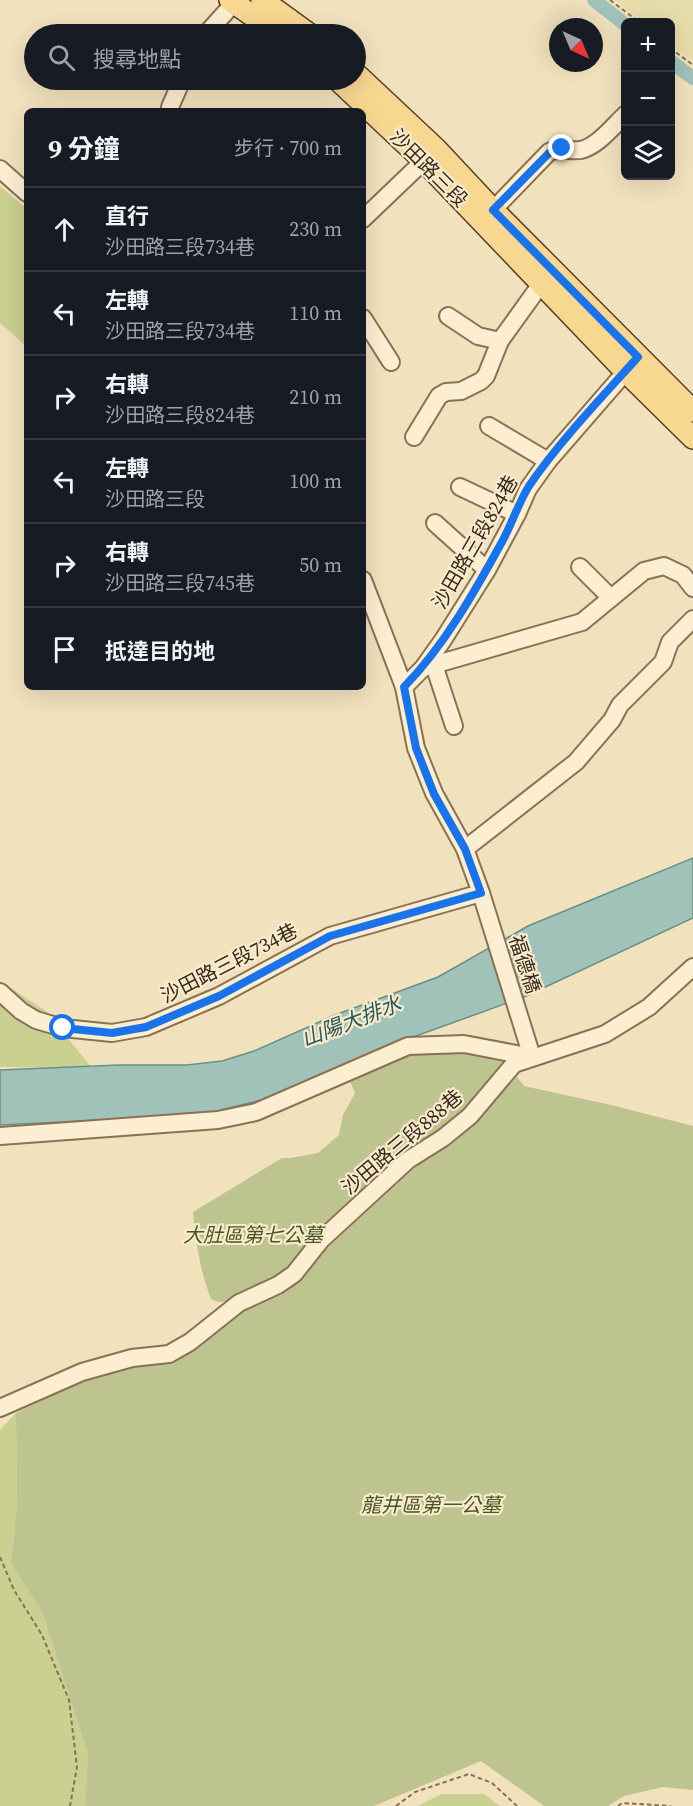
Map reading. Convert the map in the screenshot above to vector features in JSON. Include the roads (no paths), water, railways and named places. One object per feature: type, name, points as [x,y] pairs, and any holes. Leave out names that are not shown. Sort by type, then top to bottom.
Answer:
[{"type":"main road","points":[[262,0],[295,24]]},
{"type":"main road","points":[[232,2],[264,24]]},
{"type":"main road","name":"沙田路三段","points":[[366,85],[541,284],[632,364],[693,411]]},
{"type":"main road","name":"沙田路三段","points":[[350,90],[493,210],[632,364],[693,438]]},
{"type":"street","points":[[214,24],[232,2]]},
{"type":"street","points":[[170,107],[178,90]]},
{"type":"street","points":[[493,210],[549,153],[556,148],[584,149],[593,144],[621,119]]},
{"type":"street","points":[[366,216],[429,155]]},
{"type":"street","points":[[0,169],[24,190]]},
{"type":"street","points":[[414,436],[439,396],[446,392],[461,391],[486,376],[500,341],[541,284]]},
{"type":"street","points":[[448,316],[478,336],[500,341]]},
{"type":"street","points":[[366,323],[391,362]]},
{"type":"street","name":"沙田路三段824巷","points":[[404,687],[429,666],[487,570],[528,489],[548,461],[632,364]]},
{"type":"street","points":[[489,426],[548,461]]},
{"type":"street","points":[[460,487],[517,514]]},
{"type":"street","points":[[435,523],[487,570]]},
{"type":"street","name":"沙田路三段824巷","points":[[429,666],[582,622],[644,571],[664,566],[683,574],[693,588]]},
{"type":"street","points":[[580,567],[611,598]]},
{"type":"street","points":[[366,588],[404,687],[416,748],[434,794],[465,849],[481,893]]},
{"type":"street","points":[[465,849],[576,762],[612,720],[620,705],[663,662],[670,642],[693,619]]},
{"type":"street","points":[[429,666],[454,726]]},
{"type":"street","name":"福德橋","points":[[481,893],[532,1057]]},
{"type":"street","name":"沙田路三段734巷","points":[[0,992],[21,1011],[36,1020],[63,1028],[112,1033],[146,1027],[219,996],[330,936],[481,893]]},
{"type":"street","points":[[0,1136],[218,1120],[256,1112],[408,1046],[464,1044],[532,1057],[605,1034],[649,1007],[693,967]]},
{"type":"street","name":"沙田路三段888巷","points":[[0,1408],[82,1372],[132,1358],[169,1354],[190,1342],[239,1303],[278,1285],[294,1274],[321,1240],[408,1160],[443,1138],[470,1116],[514,1064],[532,1057]]},
{"type":"water","name":"山陽大排水","points":[[693,858],[693,918],[524,997],[416,1036],[290,1093],[213,1112],[0,1125],[0,1070],[119,1065],[187,1065],[222,1061],[254,1051],[335,1015],[438,977],[528,926]]},
{"type":"waterway","points":[[594,0],[621,21]]},
{"type":"waterway","points":[[675,65],[693,78]]},
{"type":"park label","name":"大肚區第七公墓","points":[[253,1235]]},
{"type":"park label","name":"龍井區第一公墓","points":[[431,1505]]}]
